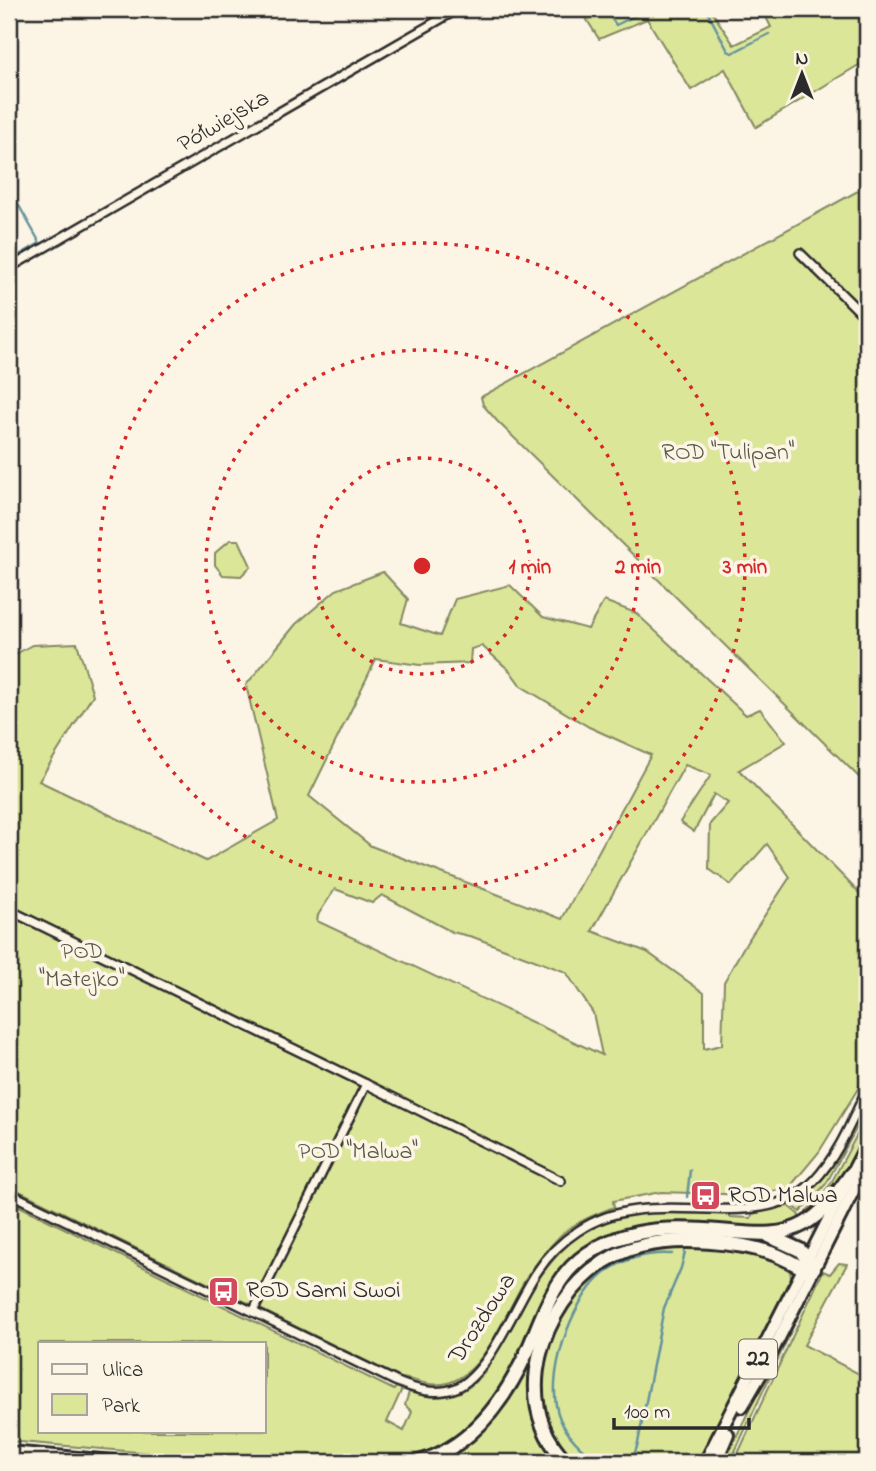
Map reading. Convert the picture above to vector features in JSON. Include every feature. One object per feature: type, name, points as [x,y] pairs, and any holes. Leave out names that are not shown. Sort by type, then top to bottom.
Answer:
[{"type":"highway","points":[[419,1462],[459,1443],[494,1409],[527,1353],[553,1290],[570,1268],[586,1255],[620,1238],[652,1230],[685,1229],[764,1235],[792,1230],[814,1218],[835,1197],[851,1174]]},
{"type":"highway","points":[[764,1235],[790,1245],[809,1265]]},
{"type":"highway","points":[[566,1462],[552,1445],[542,1426],[536,1398],[537,1371],[557,1312],[584,1275],[601,1261],[620,1252],[664,1242],[736,1245],[809,1265]]},
{"type":"highway","points":[[9,1453],[113,1462]]},
{"type":"main road","name":"22","points":[[716,1462],[867,1143]]},
{"type":"main road","name":"22","points":[[705,1462],[809,1265],[867,1164]]},
{"type":"street","name":"Półwiejska","points":[[9,268],[458,9]]},
{"type":"street","points":[[800,253],[867,319]]},
{"type":"street","points":[[9,910],[561,1181]]},
{"type":"street","points":[[253,1312],[366,1084]]},
{"type":"street","name":"Drozdowa","points":[[9,1193],[407,1386],[438,1392],[457,1387],[481,1367],[538,1270],[568,1238],[596,1220],[627,1210],[666,1206],[754,1209],[792,1198],[813,1181],[831,1159],[867,1089]]},
{"type":"green space","points":[[580,9],[710,9],[734,45],[771,27],[762,9],[867,9],[867,60],[756,127],[725,69],[691,90],[647,19],[599,39]]},
{"type":"green space","name":"ROD \"Tulipan\"","points":[[867,186],[867,785],[497,421],[483,405],[481,397]]},
{"type":"green space","points":[[230,540],[239,540],[251,566],[241,576],[223,575],[215,565],[215,553]]},
{"type":"green space","points":[[383,572],[408,599],[401,623],[440,636],[455,599],[510,585],[543,617],[588,629],[604,601],[636,613],[746,715],[760,709],[786,742],[739,770],[867,901],[867,1074],[819,1152],[789,1188],[752,1195],[661,1192],[613,1201],[614,1207],[580,1222],[556,1240],[528,1276],[484,1354],[461,1377],[441,1384],[401,1378],[9,1186],[9,658],[32,645],[77,643],[93,695],[39,781],[206,861],[278,820],[246,685],[296,624],[336,590]],"holes":[[[482,646],[510,671],[521,686],[589,727],[651,755],[562,919],[371,846],[309,796],[376,659],[420,665],[470,663],[471,649]],[[685,765],[711,775],[680,822],[694,832],[714,794],[728,803],[710,824],[709,869],[731,885],[767,844],[790,877],[724,982],[722,1045],[704,1049],[704,993],[647,952],[592,931]],[[335,889],[372,903],[382,895],[452,932],[473,937],[566,972],[593,1013],[602,1055],[317,921]]]},
{"type":"green space","points":[[867,1100],[867,1109],[826,1184],[800,1212],[791,1204],[805,1195],[828,1172]]},
{"type":"green space","points":[[867,1116],[861,1141],[854,1155],[826,1196],[808,1215],[806,1212],[830,1185]]},
{"type":"green space","points":[[9,1201],[394,1390],[396,1387],[402,1389],[387,1422],[404,1431],[412,1412],[405,1405],[409,1392],[442,1397],[461,1392],[478,1380],[486,1371],[543,1273],[560,1252],[581,1234],[605,1221],[633,1213],[657,1211],[730,1214],[730,1217],[751,1218],[752,1214],[788,1206],[801,1220],[790,1225],[765,1229],[689,1225],[583,1250],[492,1405],[463,1433],[441,1447],[402,1462],[254,1462],[9,1441]]},
{"type":"green space","points":[[657,1234],[747,1238],[785,1248],[783,1252],[767,1246],[625,1246],[601,1256],[582,1270],[565,1293],[533,1363],[545,1441],[558,1462],[435,1462],[468,1444],[492,1420],[510,1393],[553,1304],[572,1277],[596,1254],[610,1246]]},
{"type":"green space","points":[[656,1248],[697,1248],[762,1257],[784,1266],[791,1277],[787,1294],[702,1462],[574,1462],[554,1438],[540,1396],[541,1375],[548,1350],[570,1300],[589,1278],[627,1254]]},
{"type":"green space","points":[[826,1251],[828,1252],[730,1462],[724,1462]]},
{"type":"green space","points":[[839,1263],[847,1264],[804,1345],[867,1378],[867,1462],[734,1462],[823,1271],[830,1274]]},
{"type":"waterway","points":[[605,9],[616,25],[649,9]]},
{"type":"waterway","points":[[706,9],[728,51],[732,53],[769,34]]},
{"type":"waterway","points":[[9,188],[40,243],[9,261]]},
{"type":"waterway","points":[[687,1197],[690,1170]]},
{"type":"waterway","points":[[632,1462],[664,1308],[685,1252]]},
{"type":"waterway","points":[[599,1462],[576,1443],[560,1419],[555,1384],[563,1342],[580,1303],[602,1275],[635,1258],[672,1254]]},
{"type":"place","name":"ROD Malwa","points":[[705,1196]]},
{"type":"place","name":"ROD Sami Swoi","points":[[223,1291]]},
{"type":"park label","name":"POD \"Matejko\"","points":[[82,966]]},
{"type":"park label","name":"POD \"Malwa\"","points":[[358,1152]]}]
